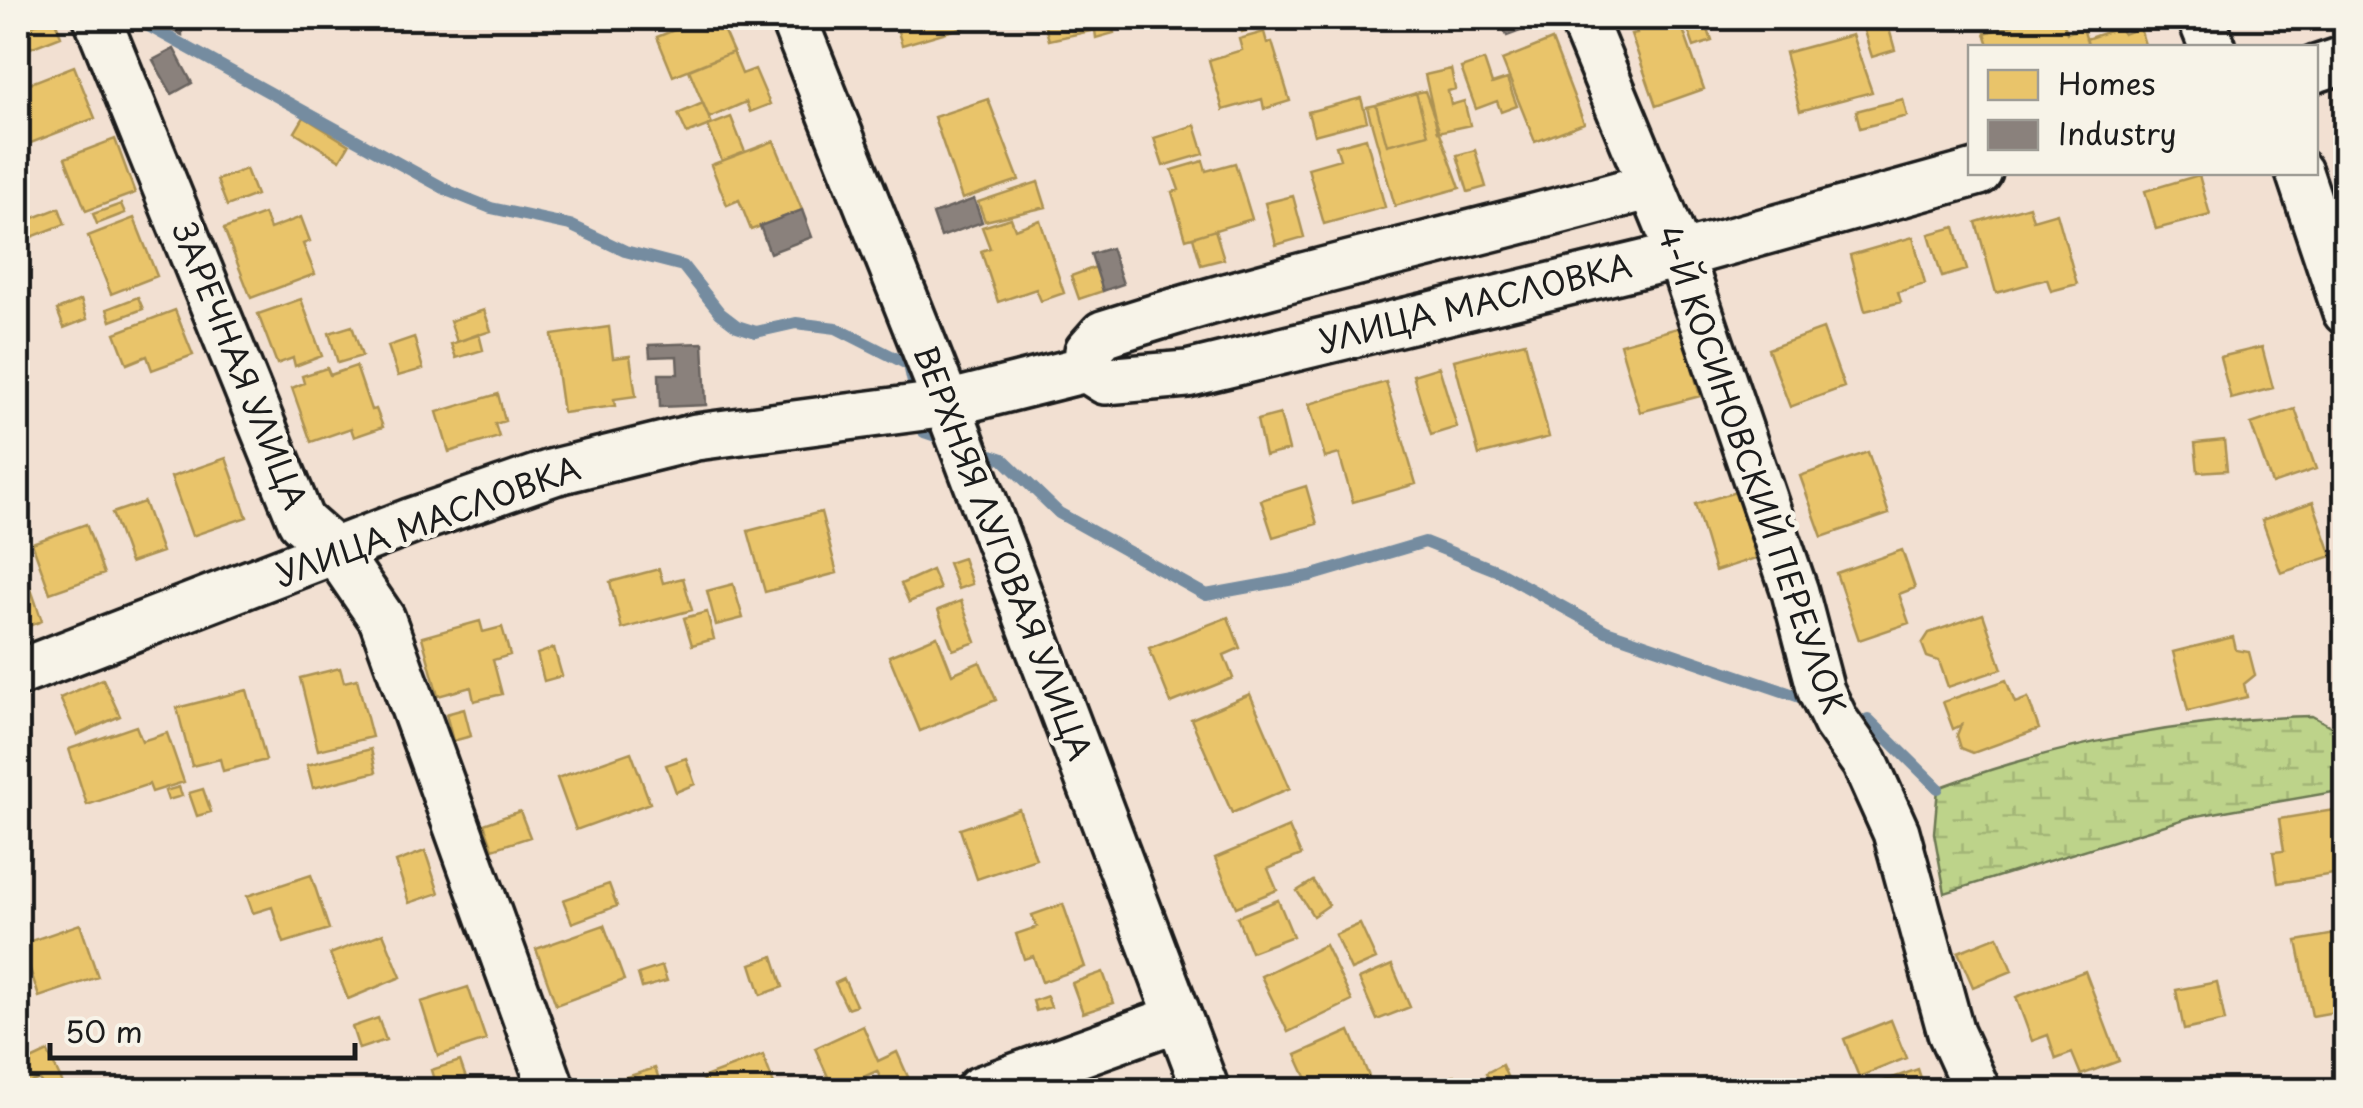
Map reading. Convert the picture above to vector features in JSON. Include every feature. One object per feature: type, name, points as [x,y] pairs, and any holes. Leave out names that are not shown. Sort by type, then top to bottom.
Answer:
[{"type":"street","name":"ЗАРЕЧНАЯ УЛИЦА","points":[[98,18],[301,521],[337,554],[382,620],[552,1090]]},
{"type":"street","name":"ВЕРХНЯЯ ЛУГОВАЯ УЛИЦА","points":[[793,18],[946,404],[1206,1090]]},
{"type":"street","name":"4-Й КОСИНОВСКИЙ ПЕРЕУЛОК","points":[[1582,18],[1680,255],[1795,592],[1821,691],[1836,722],[1865,763],[1896,832],[1951,1034],[1977,1090]]},
{"type":"street","points":[[2201,18],[2212,45]]},
{"type":"street","points":[[2318,67],[2346,60]]},
{"type":"street","name":"УЛИЦА МАСЛОВКА","points":[[18,673],[337,554],[412,521],[554,472],[696,437],[946,404],[1086,369],[1105,380],[1187,374],[1680,255],[1968,175]]},
{"type":"street","points":[[2300,175],[2346,312]]},
{"type":"street","name":"УЛИЦА МАСЛОВКА","points":[[1086,369],[1088,351],[1102,334],[1384,253],[1553,216],[1650,186]]},
{"type":"street","points":[[978,1090],[1178,1018]]},
{"type":"green space","points":[[2312,716],[2345,734],[2345,790],[2191,817],[1945,893],[1934,833],[1938,788],[2028,759],[2122,737],[2217,722]]},
{"type":"building: Homes","points":[[54,18],[61,36],[28,49],[20,29]]},
{"type":"building: Homes","points":[[704,18],[718,18],[733,52],[673,76],[657,37]]},
{"type":"building: Homes","points":[[894,18],[995,18],[902,45]]},
{"type":"building: Homes","points":[[1066,18],[1110,18],[1114,33],[1096,38],[1095,30],[1049,40],[1044,23]]},
{"type":"building: Homes","points":[[1238,18],[1271,18],[1273,23],[1242,32]]},
{"type":"building: Homes","points":[[1660,18],[1679,18],[1704,89],[1656,106],[1631,34],[1637,33],[1635,26]]},
{"type":"building: Homes","points":[[1704,18],[1712,41],[1694,47],[1685,21]]},
{"type":"building: Homes","points":[[1860,18],[1886,18],[1895,50],[1872,57]]},
{"type":"building: Homes","points":[[2035,18],[2062,18],[2067,33],[2083,28],[2088,45],[1989,45],[1985,33]]},
{"type":"building: Homes","points":[[2106,18],[2137,18],[2108,26]]},
{"type":"building: Homes","points":[[2121,27],[2123,34],[2140,28],[2145,45],[2088,45],[2086,39]]},
{"type":"building: Homes","points":[[1264,32],[1267,43],[1272,42],[1290,101],[1264,109],[1262,99],[1223,110],[1209,60],[1242,50],[1239,39]]},
{"type":"building: Homes","points":[[1852,35],[1872,92],[1800,111],[1785,53]]},
{"type":"building: Homes","points":[[1552,40],[1584,123],[1535,142],[1502,60]]},
{"type":"building: Homes","points":[[733,52],[742,74],[755,69],[770,104],[750,112],[746,102],[709,118],[689,70]]},
{"type":"building: Homes","points":[[1484,60],[1492,84],[1507,79],[1517,106],[1501,112],[1497,101],[1476,109],[1461,68]]},
{"type":"building: Homes","points":[[74,66],[95,118],[18,148],[18,88]]},
{"type":"building: Homes","points":[[1451,69],[1455,89],[1448,91],[1451,105],[1464,101],[1470,125],[1438,132],[1425,75]]},
{"type":"building: Homes","points":[[1425,91],[1460,188],[1395,206],[1367,107],[1376,105],[1387,145],[1428,134],[1416,93]]},
{"type":"building: Homes","points":[[1416,93],[1428,134],[1387,145],[1376,105]]},
{"type":"building: Homes","points":[[1361,98],[1367,121],[1314,135],[1308,112]]},
{"type":"building: Homes","points":[[988,99],[1019,180],[962,199],[934,117]]},
{"type":"building: Homes","points":[[1903,99],[1907,116],[1860,128],[1856,111]]},
{"type":"building: Homes","points":[[703,103],[712,124],[687,134],[678,114]]},
{"type":"building: Homes","points":[[304,117],[349,145],[340,160],[295,132]]},
{"type":"building: Homes","points":[[731,117],[745,152],[722,161],[708,126]]},
{"type":"building: Homes","points":[[1195,125],[1204,154],[1163,166],[1154,138]]},
{"type":"building: Homes","points":[[1366,138],[1385,207],[1324,224],[1308,168],[1340,159],[1336,146]]},
{"type":"building: Homes","points":[[115,139],[135,193],[86,211],[65,158]]},
{"type":"building: Homes","points":[[774,141],[802,210],[751,230],[739,200],[727,205],[711,165]]},
{"type":"building: Homes","points":[[1475,150],[1486,187],[1468,192],[1457,155]]},
{"type":"building: Homes","points":[[1203,161],[1206,171],[1235,163],[1252,219],[1186,239],[1172,192],[1179,190],[1172,170]]},
{"type":"building: Homes","points":[[246,169],[256,195],[227,206],[217,180]]},
{"type":"building: Homes","points":[[2199,175],[2210,215],[2156,229],[2145,191]]},
{"type":"building: Homes","points":[[1038,182],[1046,207],[985,221],[978,202]]},
{"type":"building: Homes","points":[[1293,196],[1304,237],[1276,245],[1265,203]]},
{"type":"building: Homes","points":[[121,204],[125,213],[97,224],[93,214]]},
{"type":"building: Homes","points":[[2029,206],[2033,220],[2057,213],[2077,284],[2051,291],[2047,279],[1996,293],[1976,222]]},
{"type":"building: Homes","points":[[59,208],[65,224],[24,240],[18,224]]},
{"type":"building: Homes","points":[[264,214],[270,229],[301,217],[310,241],[303,244],[315,274],[251,298],[224,229]]},
{"type":"building: Homes","points":[[134,218],[157,276],[111,294],[88,236]]},
{"type":"building: Homes","points":[[1011,218],[1015,229],[1040,220],[1064,293],[1041,301],[1036,289],[998,302],[981,251],[990,248],[982,227]]},
{"type":"building: Homes","points":[[1955,227],[1967,270],[1942,277],[1929,234]]},
{"type":"building: Homes","points":[[1215,230],[1224,259],[1201,265],[1193,237]]},
{"type":"building: Homes","points":[[1913,237],[1925,284],[1898,292],[1901,302],[1865,311],[1850,255]]},
{"type":"building: Homes","points":[[1096,267],[1103,291],[1079,299],[1071,276]]},
{"type":"building: Homes","points":[[138,297],[143,309],[111,321],[107,309]]},
{"type":"building: Homes","points":[[301,299],[322,356],[295,366],[293,358],[277,364],[258,314]]},
{"type":"building: Homes","points":[[81,300],[87,319],[64,328],[57,310]]},
{"type":"building: Homes","points":[[175,310],[193,355],[152,370],[147,356],[127,364],[115,333]]},
{"type":"building: Homes","points":[[484,310],[491,331],[457,342],[450,321]]},
{"type":"building: Homes","points":[[352,326],[362,356],[338,363],[329,333]]},
{"type":"building: Homes","points":[[609,327],[613,358],[630,356],[636,396],[614,399],[615,406],[563,413],[552,335]]},
{"type":"building: Homes","points":[[1681,327],[1700,396],[1640,412],[1620,344]]},
{"type":"building: Homes","points":[[1823,329],[1844,387],[1790,407],[1768,349]]},
{"type":"building: Homes","points":[[479,334],[483,350],[456,358],[451,344]]},
{"type":"building: Homes","points":[[414,337],[423,369],[398,376],[388,346]]},
{"type":"building: Homes","points":[[1525,342],[1549,437],[1479,455],[1454,360]]},
{"type":"building: Homes","points":[[2262,347],[2273,388],[2231,399],[2220,357]]},
{"type":"building: Homes","points":[[356,366],[371,410],[376,409],[383,427],[354,437],[351,428],[311,442],[292,388],[304,383],[302,376],[327,368],[330,375]]},
{"type":"building: Homes","points":[[1439,367],[1457,427],[1431,435],[1413,375]]},
{"type":"building: Homes","points":[[1386,382],[1416,484],[1353,502],[1339,454],[1325,458],[1309,404]]},
{"type":"building: Homes","points":[[498,394],[505,421],[495,424],[499,437],[449,452],[437,412]]},
{"type":"building: Homes","points":[[2295,409],[2316,469],[2272,484],[2251,424]]},
{"type":"building: Homes","points":[[1280,414],[1289,450],[1265,456],[1257,420]]},
{"type":"building: Homes","points":[[2224,440],[2227,470],[2198,472],[2195,443]]},
{"type":"building: Homes","points":[[1868,452],[1889,514],[1822,537],[1800,476]]},
{"type":"building: Homes","points":[[226,458],[247,517],[192,536],[171,477]]},
{"type":"building: Homes","points":[[1306,486],[1317,524],[1273,537],[1261,500]]},
{"type":"building: Homes","points":[[1736,492],[1756,558],[1715,571],[1695,504]]},
{"type":"building: Homes","points":[[144,502],[162,552],[130,563],[112,513]]},
{"type":"building: Homes","points":[[2313,502],[2332,556],[2281,573],[2262,520]]},
{"type":"building: Homes","points":[[821,512],[837,573],[765,592],[748,531]]},
{"type":"building: Homes","points":[[86,524],[104,574],[50,593],[32,543]]},
{"type":"building: Homes","points":[[1902,550],[1915,588],[1899,594],[1909,623],[1859,640],[1836,573]]},
{"type":"building: Homes","points":[[963,558],[972,584],[958,589],[948,563]]},
{"type":"building: Homes","points":[[24,569],[42,621],[18,630],[18,571]]},
{"type":"building: Homes","points":[[659,569],[663,583],[683,578],[692,610],[622,629],[610,582]]},
{"type":"building: Homes","points":[[932,570],[940,589],[909,602],[901,584]]},
{"type":"building: Homes","points":[[733,584],[743,618],[716,625],[707,591]]},
{"type":"building: Homes","points":[[961,601],[976,642],[953,650],[938,610]]},
{"type":"building: Homes","points":[[707,612],[714,639],[692,645],[684,618]]},
{"type":"building: Homes","points":[[1983,614],[2002,669],[1948,687],[1939,661],[1927,657],[1922,644],[1929,633]]},
{"type":"building: Homes","points":[[1228,617],[1240,648],[1224,655],[1233,678],[1171,703],[1149,648]]},
{"type":"building: Homes","points":[[480,621],[483,632],[502,627],[510,655],[493,660],[502,694],[474,701],[471,687],[438,696],[422,637]]},
{"type":"building: Homes","points":[[937,636],[952,674],[980,662],[996,700],[920,731],[889,656]]},
{"type":"building: Homes","points":[[2233,637],[2236,650],[2249,652],[2255,675],[2244,684],[2247,697],[2188,711],[2173,652]]},
{"type":"building: Homes","points":[[554,648],[562,676],[544,681],[537,654]]},
{"type":"building: Homes","points":[[340,668],[344,682],[357,679],[372,737],[318,750],[300,678]]},
{"type":"building: Homes","points":[[103,679],[120,716],[77,735],[60,698]]},
{"type":"building: Homes","points":[[2006,680],[2015,703],[2028,698],[2039,729],[1973,753],[1961,748],[1957,735],[1961,725],[1953,729],[1943,702]]},
{"type":"building: Homes","points":[[247,690],[266,760],[223,771],[220,759],[192,766],[177,708]]},
{"type":"building: Homes","points":[[1250,694],[1290,788],[1232,813],[1191,719]]},
{"type":"building: Homes","points":[[464,709],[471,736],[453,741],[446,714]]},
{"type":"building: Homes","points":[[136,726],[142,741],[167,733],[184,782],[152,792],[149,784],[87,805],[69,749]]},
{"type":"building: Homes","points":[[371,749],[376,772],[313,788],[307,765]]},
{"type":"building: Homes","points":[[631,752],[650,803],[576,830],[557,778]]},
{"type":"building: Homes","points":[[686,758],[695,784],[676,792],[666,765]]},
{"type":"building: Homes","points":[[179,787],[182,796],[168,800],[165,791]]},
{"type":"building: Homes","points":[[203,789],[211,812],[197,816],[189,793]]},
{"type":"building: Homes","points":[[2346,808],[2346,872],[2278,883],[2273,852],[2284,851],[2279,819]]},
{"type":"building: Homes","points":[[1019,809],[1036,859],[977,879],[960,829]]},
{"type":"building: Homes","points":[[520,811],[530,837],[493,849],[484,824]]},
{"type":"building: Homes","points":[[1289,827],[1301,855],[1268,869],[1277,890],[1236,907],[1215,858]]},
{"type":"building: Homes","points":[[425,851],[439,893],[409,903],[396,862]]},
{"type":"building: Homes","points":[[311,875],[329,929],[284,943],[272,907],[253,913],[247,896]]},
{"type":"building: Homes","points":[[1313,881],[1329,905],[1313,916],[1297,891]]},
{"type":"building: Homes","points":[[609,884],[617,906],[572,923],[563,900]]},
{"type":"building: Homes","points":[[1278,900],[1293,936],[1251,952],[1237,917]]},
{"type":"building: Homes","points":[[1063,904],[1085,967],[1042,982],[1033,956],[1024,959],[1016,934],[1037,927],[1032,915]]},
{"type":"building: Homes","points":[[80,924],[98,977],[39,997],[22,944]]},
{"type":"building: Homes","points":[[1360,924],[1376,959],[1351,970],[1335,935]]},
{"type":"building: Homes","points":[[604,925],[624,980],[556,1005],[536,949]]},
{"type":"building: Homes","points":[[2346,932],[2346,1010],[2312,1016],[2297,941]]},
{"type":"building: Homes","points":[[383,933],[401,977],[348,999],[330,954]]},
{"type":"building: Homes","points":[[1998,936],[2012,971],[1973,987],[1958,952]]},
{"type":"building: Homes","points":[[1325,945],[1352,1001],[1288,1032],[1261,976]]},
{"type":"building: Homes","points":[[773,956],[783,987],[761,995],[751,964]]},
{"type":"building: Homes","points":[[1392,965],[1410,1007],[1377,1020],[1359,979]]},
{"type":"building: Homes","points":[[662,966],[667,981],[642,988],[638,974]]},
{"type":"building: Homes","points":[[2085,971],[2119,1061],[2081,1075],[2072,1053],[2056,1059],[2048,1035],[2032,1041],[2016,997]]},
{"type":"building: Homes","points":[[1103,972],[1114,1003],[1083,1013],[1072,983]]},
{"type":"building: Homes","points":[[844,979],[856,1005],[847,1008],[835,983]]},
{"type":"building: Homes","points":[[2217,982],[2225,1021],[2184,1030],[2176,990]]},
{"type":"building: Homes","points":[[468,987],[486,1040],[438,1056],[421,1002]]},
{"type":"building: Homes","points":[[1047,996],[1051,1007],[1036,1011],[1033,1001]]},
{"type":"building: Homes","points":[[378,1018],[386,1040],[359,1049],[352,1027]]},
{"type":"building: Homes","points":[[1891,1020],[1906,1058],[1859,1077],[1844,1039]]},
{"type":"building: Homes","points":[[863,1026],[878,1061],[897,1052],[908,1077],[885,1088],[877,1071],[834,1090],[815,1048]]},
{"type":"building: Homes","points":[[1350,1031],[1373,1086],[1363,1090],[1312,1090],[1296,1055]]},
{"type":"building: Homes","points":[[48,1052],[63,1084],[45,1090],[39,1079],[18,1089],[18,1066]]},
{"type":"building: Homes","points":[[763,1055],[776,1090],[707,1090],[702,1078]]},
{"type":"building: Homes","points":[[460,1061],[468,1084],[437,1090],[431,1070]]},
{"type":"building: Homes","points":[[1502,1065],[1513,1090],[1494,1090],[1486,1073]]},
{"type":"building: Homes","points":[[655,1068],[663,1090],[585,1090]]},
{"type":"building: Homes","points":[[1091,1068],[1098,1084],[1083,1090],[1077,1073]]},
{"type":"building: Homes","points":[[1918,1069],[1925,1090],[1858,1090]]},
{"type":"building: Homes","points":[[1454,1075],[1461,1090],[1418,1090]]},
{"type":"building: Industry","points":[[145,18],[181,18],[182,35]]},
{"type":"building: Industry","points":[[1499,18],[1544,18],[1545,22],[1507,36]]},
{"type":"building: Industry","points":[[174,49],[192,83],[172,94],[153,60]]},
{"type":"building: Industry","points":[[974,199],[982,222],[941,237],[933,214]]},
{"type":"building: Industry","points":[[802,210],[812,237],[770,253],[760,226]]},
{"type":"building: Industry","points":[[1111,248],[1123,284],[1103,291],[1091,254]]},
{"type":"building: Industry","points":[[703,343],[706,405],[660,407],[659,374],[678,374],[677,356],[650,357],[649,345]]},
{"type":"waterway","points":[[143,23],[451,192],[491,208],[570,225],[625,251],[683,266],[720,313],[737,326],[756,332],[796,323],[836,328],[909,365],[924,432],[948,440]]},
{"type":"waterway","points":[[976,450],[1003,459],[1059,513],[1206,595],[1310,576],[1425,542],[1498,571],[1606,631],[1800,697]]},
{"type":"waterway","points":[[1868,719],[1938,788]]}]
